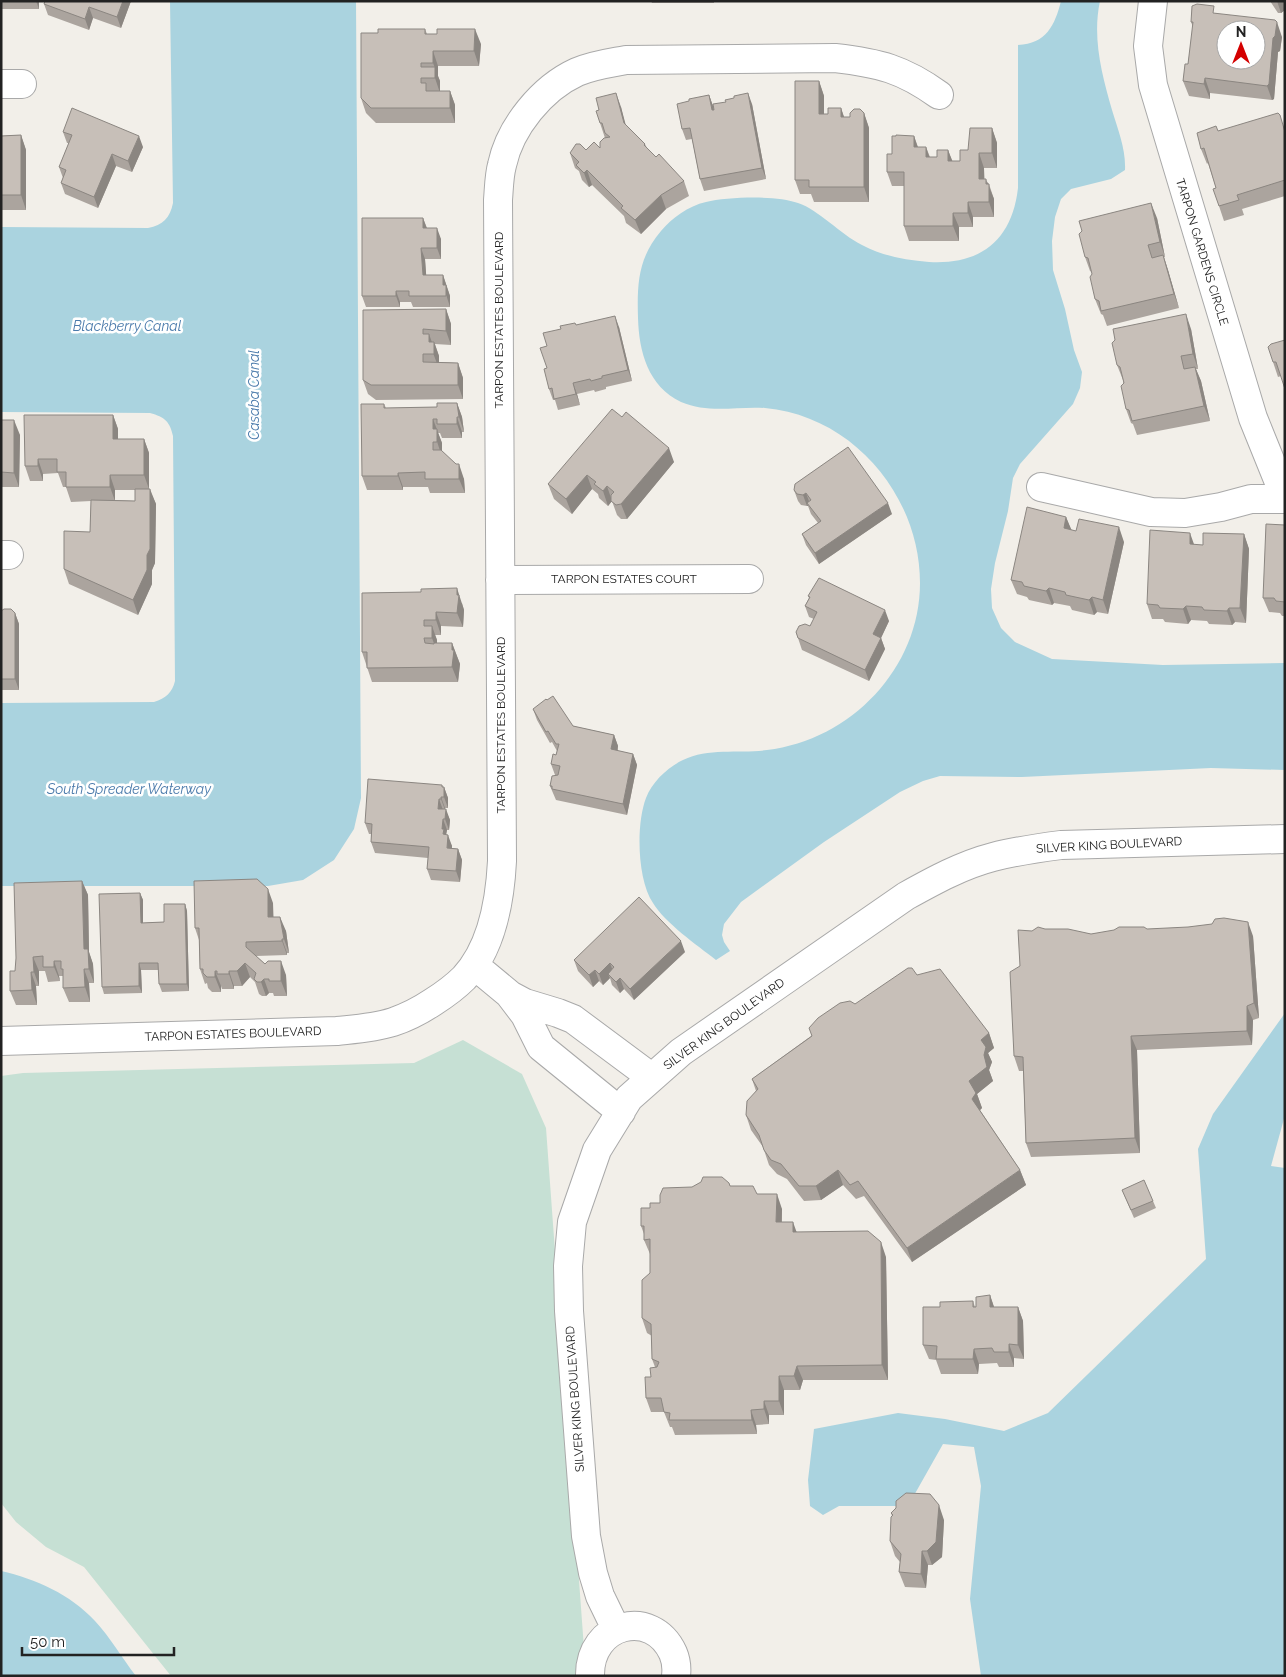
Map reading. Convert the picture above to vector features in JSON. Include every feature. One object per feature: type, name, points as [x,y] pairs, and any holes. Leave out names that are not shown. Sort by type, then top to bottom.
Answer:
[{"type":"street","name":"TARPON GARDENS CIRCLE","points":[[1041,487],[1151,512],[1185,513],[1221,507],[1251,499],[1285,498],[1253,418],[1153,86],[1148,46],[1153,1]]},
{"type":"street","name":"TARPON ESTATES BOULEVARD","points":[[1,1041],[337,1032],[369,1028],[394,1022],[418,1012],[459,982],[474,965],[487,940],[497,910],[501,888],[499,181],[502,164],[513,133],[539,101],[560,82],[577,72],[601,64],[626,60],[835,58],[899,71],[918,80],[939,95]]},
{"type":"street","name":"TARPON ESTATES COURT","points":[[500,580],[748,579]]},
{"type":"street","name":"SILVER KING BOULEVARD","points":[[616,1629],[600,1596],[586,1536],[569,1311],[568,1266],[572,1222],[590,1168],[597,1150],[629,1098],[681,1052],[906,896],[929,882],[958,870],[992,857],[1061,845],[1285,839]]},
{"type":"street","points":[[474,965],[508,994],[525,1015],[541,1047],[621,1112]]},
{"type":"street","points":[[508,994],[525,1003],[573,1019],[651,1077]]},
{"type":"street","points":[[590,1676],[590,1661],[595,1648],[604,1637],[616,1629],[631,1626],[645,1628],[659,1634],[669,1644],[675,1658],[676,1676]]},
{"type":"green space","points":[[463,1040],[522,1074],[546,1128],[586,1676],[171,1676],[84,1567],[46,1547],[16,1522],[1,1503],[1,1076],[23,1073],[414,1063]]},
{"type":"water","points":[[170,1],[356,1],[361,798],[354,829],[334,860],[303,880],[268,886],[1,886],[1,703],[154,702],[168,694],[175,681],[173,436],[170,427],[163,418],[150,413],[1,412],[1,227],[148,228],[162,223],[170,213],[173,203]]},
{"type":"water","points":[[1061,1],[1100,1],[1097,29],[1099,56],[1123,147],[1125,170],[1111,179],[1071,189],[1061,199],[1055,217],[1052,241],[1053,270],[1065,309],[1074,350],[1082,372],[1080,388],[1073,404],[1020,464],[1013,478],[1008,511],[995,563],[991,589],[992,608],[1001,628],[1015,642],[1052,659],[1163,665],[1285,663],[1285,770],[1211,768],[1022,777],[940,776],[923,781],[900,792],[824,842],[741,902],[724,924],[722,935],[730,951],[716,960],[665,918],[658,911],[648,893],[641,866],[640,851],[641,822],[646,798],[656,781],[666,771],[683,760],[714,752],[767,750],[798,743],[826,732],[852,715],[875,695],[894,671],[908,644],[917,614],[920,583],[917,551],[908,520],[894,492],[876,466],[853,444],[826,426],[797,414],[765,408],[712,409],[692,406],[681,402],[660,387],[648,367],[640,343],[638,294],[643,261],[653,241],[675,217],[699,204],[715,200],[739,198],[789,200],[806,206],[862,245],[894,257],[929,262],[948,262],[978,254],[991,246],[1009,222],[1015,206],[1018,188],[1018,45],[1036,41],[1048,32],[1056,18]]},
{"type":"water","points":[[1285,1013],[1285,1115],[1271,1166],[1285,1168],[1285,1676],[981,1676],[970,1599],[981,1486],[974,1447],[943,1444],[908,1506],[839,1506],[823,1515],[810,1506],[808,1480],[814,1429],[898,1413],[945,1419],[1004,1431],[1048,1413],[1206,1259],[1198,1149],[1213,1114]]},
{"type":"water","points":[[1,1571],[40,1583],[75,1603],[100,1627],[136,1676],[1,1676]]},
{"type":"building","points":[[45,1],[123,1],[117,17],[89,7],[85,19],[44,4]]},
{"type":"building","points":[[1197,4],[1214,6],[1213,13],[1275,20],[1277,22],[1273,38],[1269,84],[1267,86],[1205,78],[1204,84],[1183,81],[1185,64],[1188,64],[1193,22],[1191,22],[1192,6]]},
{"type":"building","points":[[378,29],[425,29],[425,34],[437,34],[437,29],[475,29],[474,51],[433,51],[433,63],[421,63],[421,67],[435,67],[435,78],[421,78],[421,83],[426,83],[426,91],[450,91],[450,108],[371,108],[361,98],[361,33],[378,33]]},
{"type":"building","points":[[795,81],[819,81],[819,114],[828,114],[828,108],[841,108],[841,117],[850,117],[850,113],[854,109],[860,109],[864,113],[864,187],[809,187],[809,180],[795,180]]},
{"type":"building","points":[[616,93],[624,123],[656,157],[659,154],[684,181],[661,195],[635,220],[621,208],[623,206],[587,170],[584,173],[576,165],[579,162],[570,153],[576,144],[580,144],[586,150],[594,142],[600,148],[600,142],[604,138],[610,137],[605,133],[602,123],[600,123],[596,111],[599,110],[596,98]]},
{"type":"building","points":[[748,93],[762,168],[700,179],[690,128],[682,129],[677,104],[689,101],[689,99],[709,95],[712,110],[714,110],[713,104],[726,102],[725,100],[734,98],[734,96]]},
{"type":"building","points":[[72,108],[139,136],[128,161],[112,154],[94,197],[61,183],[66,170],[59,167],[72,135],[63,132]]},
{"type":"building","points":[[1278,113],[1285,132],[1285,180],[1237,195],[1239,200],[1219,206],[1213,189],[1216,188],[1204,148],[1201,149],[1197,133],[1216,126],[1218,131]]},
{"type":"building","points":[[970,128],[992,128],[992,153],[979,153],[979,179],[986,179],[986,184],[989,184],[989,202],[968,202],[968,213],[953,213],[953,226],[904,226],[904,172],[887,172],[887,154],[892,154],[892,136],[914,136],[914,147],[926,147],[926,157],[937,157],[937,150],[948,150],[948,161],[960,161],[960,150],[968,150]]},
{"type":"building","points":[[21,135],[21,195],[1,195],[1,136]]},
{"type":"building","points":[[1151,203],[1160,242],[1148,245],[1152,258],[1163,255],[1174,294],[1101,311],[1099,301],[1095,299],[1090,277],[1092,274],[1079,234],[1082,231],[1079,221]]},
{"type":"building","points":[[362,218],[423,218],[423,228],[437,228],[437,248],[421,248],[423,275],[443,275],[443,285],[446,285],[446,296],[409,296],[409,291],[396,291],[396,296],[362,296]]},
{"type":"building","points":[[446,309],[446,331],[423,329],[423,334],[429,334],[429,342],[434,342],[434,354],[423,354],[423,362],[458,363],[458,385],[371,385],[363,380],[363,310]]},
{"type":"building","points":[[1186,314],[1193,354],[1181,356],[1184,369],[1195,367],[1204,406],[1132,421],[1129,410],[1126,409],[1121,386],[1124,383],[1120,367],[1117,365],[1112,343],[1115,340],[1113,329]]},
{"type":"building","points":[[615,316],[628,370],[602,376],[602,378],[591,381],[590,379],[573,383],[576,394],[554,399],[552,388],[549,389],[544,369],[547,368],[540,348],[547,346],[543,333],[561,329],[560,326],[575,323],[576,325]]},
{"type":"building","points":[[1285,340],[1285,389],[1276,362],[1273,362],[1268,347],[1271,344]]},
{"type":"building","points":[[437,403],[457,403],[459,417],[457,417],[457,424],[437,424],[437,419],[433,419],[433,429],[437,429],[437,442],[433,442],[433,450],[441,450],[456,464],[459,464],[459,479],[425,479],[425,472],[398,473],[398,476],[362,476],[361,404],[384,404],[384,408],[437,407]]},
{"type":"building","points":[[612,409],[622,417],[626,412],[669,448],[621,504],[616,505],[611,501],[611,495],[614,492],[607,486],[603,491],[587,475],[566,499],[548,484]]},
{"type":"building","points":[[24,415],[113,415],[113,439],[144,439],[144,475],[110,475],[110,487],[66,487],[66,472],[57,472],[57,459],[38,459],[38,466],[25,466]]},
{"type":"building","points":[[1,420],[14,420],[14,473],[1,472]]},
{"type":"building","points":[[848,447],[888,503],[815,553],[802,534],[821,521],[807,503],[811,500],[806,493],[803,495],[797,494],[794,490],[795,484]]},
{"type":"building","points":[[135,489],[150,489],[150,549],[147,555],[147,570],[133,600],[64,569],[64,531],[90,532],[91,500],[135,501]]},
{"type":"building","points":[[1027,507],[1066,517],[1064,528],[1076,531],[1079,519],[1119,527],[1103,600],[1092,597],[1089,600],[1066,595],[1065,592],[1049,588],[1046,591],[1024,586],[1022,582],[1011,580]]},
{"type":"building","points":[[1266,524],[1285,525],[1285,602],[1276,601],[1274,598],[1263,598]]},
{"type":"building","points":[[1150,530],[1190,533],[1190,544],[1203,545],[1203,533],[1244,534],[1240,608],[1229,608],[1227,611],[1204,610],[1202,607],[1186,606],[1183,609],[1160,608],[1158,605],[1147,604]]},
{"type":"building","points":[[819,578],[885,610],[873,634],[881,638],[865,670],[798,638],[796,632],[799,626],[805,624],[810,626],[817,612],[805,606],[810,597],[808,596]]},
{"type":"building","points":[[457,588],[457,595],[459,595],[457,613],[436,612],[436,620],[424,620],[424,626],[432,626],[432,638],[424,638],[425,643],[452,643],[452,650],[454,650],[452,667],[367,668],[367,652],[362,652],[362,593],[421,592],[421,589]]},
{"type":"building","points":[[11,609],[15,613],[15,679],[1,679],[1,611]]},
{"type":"building","points":[[553,696],[573,726],[614,735],[611,749],[633,754],[623,804],[552,789],[552,786],[550,786],[552,776],[558,775],[560,766],[551,764],[553,754],[556,755],[559,744],[556,744],[548,731],[546,732],[533,709]]},
{"type":"building","points":[[368,779],[442,785],[444,787],[444,797],[439,799],[438,809],[446,809],[442,829],[444,829],[443,834],[448,835],[447,848],[458,849],[456,871],[427,869],[429,847],[371,842],[372,824],[365,823]]},
{"type":"building","points":[[257,879],[268,889],[268,917],[280,917],[284,939],[282,941],[246,942],[246,947],[265,964],[268,961],[281,961],[281,981],[264,979],[261,982],[257,982],[254,979],[256,973],[245,963],[237,971],[229,971],[229,974],[217,974],[217,971],[215,971],[215,977],[207,977],[203,973],[203,969],[200,969],[199,928],[195,928],[194,881]]},
{"type":"building","points":[[82,881],[84,949],[88,949],[89,969],[84,969],[85,987],[63,988],[61,961],[54,961],[54,967],[43,967],[43,956],[33,957],[34,972],[31,972],[32,990],[10,991],[10,971],[15,971],[16,958],[14,883]]},
{"type":"building","points":[[140,893],[141,923],[164,922],[164,904],[185,904],[187,984],[159,984],[158,963],[139,963],[139,986],[102,987],[99,894]]},
{"type":"building","points":[[639,897],[681,941],[630,989],[620,978],[616,982],[608,974],[614,967],[610,963],[599,974],[595,970],[589,975],[574,960]]},
{"type":"building","points":[[1224,918],[1248,922],[1254,1003],[1247,1006],[1247,1031],[1131,1036],[1135,1138],[1026,1143],[1023,1057],[1014,1056],[1010,972],[1020,966],[1018,930],[1032,931],[1038,927],[1045,929],[1068,929],[1091,934],[1114,930],[1119,927],[1144,927],[1147,929],[1188,927],[1212,924],[1215,919]]},
{"type":"building","points":[[908,968],[912,968],[917,975],[940,969],[989,1033],[981,1040],[986,1047],[984,1055],[987,1067],[969,1081],[976,1093],[972,1099],[1020,1170],[907,1248],[858,1181],[850,1185],[838,1170],[816,1186],[799,1186],[781,1164],[771,1160],[764,1150],[759,1135],[746,1115],[747,1101],[758,1089],[752,1079],[812,1036],[809,1028],[818,1018],[840,1003],[850,1001],[855,1004]]},
{"type":"building","points":[[703,1177],[722,1177],[730,1186],[753,1186],[757,1194],[777,1194],[776,1222],[793,1222],[793,1232],[868,1231],[881,1242],[882,1365],[797,1366],[794,1376],[779,1376],[779,1401],[764,1401],[764,1409],[751,1410],[752,1420],[669,1420],[670,1413],[664,1412],[661,1398],[646,1398],[645,1377],[651,1377],[650,1368],[657,1367],[659,1362],[652,1359],[651,1324],[642,1318],[642,1280],[650,1273],[650,1239],[644,1240],[644,1226],[641,1226],[641,1208],[650,1208],[650,1203],[660,1203],[660,1195],[663,1188],[692,1187],[701,1182]]},
{"type":"building","points":[[1144,1180],[1153,1201],[1131,1210],[1122,1190]]},
{"type":"building","points":[[990,1295],[990,1307],[1018,1307],[1018,1345],[1009,1344],[1009,1352],[994,1352],[992,1348],[974,1349],[973,1359],[936,1359],[937,1346],[923,1345],[923,1307],[940,1307],[940,1302],[973,1301],[973,1307],[976,1307],[976,1297]]},
{"type":"building","points":[[906,1493],[930,1494],[939,1505],[936,1542],[927,1551],[922,1551],[921,1574],[899,1572],[901,1554],[890,1541],[891,1517],[893,1515],[891,1513],[896,1508],[896,1501]]},
{"type":"water label","name":"Blackberry Canal","points":[[127,326]]},
{"type":"water label","name":"Casaba Canal","points":[[254,395]]},
{"type":"water label","name":"South Spreader Waterway","points":[[129,789]]}]
